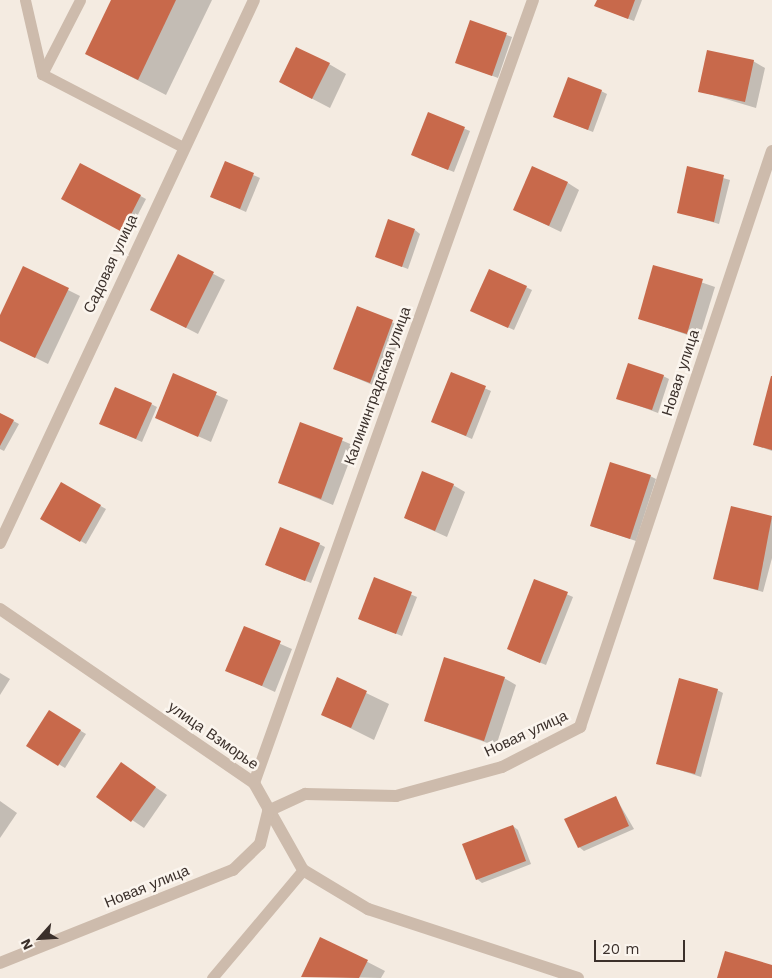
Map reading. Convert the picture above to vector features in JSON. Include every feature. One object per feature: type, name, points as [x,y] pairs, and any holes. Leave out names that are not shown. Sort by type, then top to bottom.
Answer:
[{"type":"street","name":"Садовая улица","points":[[0,543],[183,147],[254,0]]},
{"type":"street","name":"Калининградская улица","points":[[254,783],[532,0]]},
{"type":"street","name":"Новая улица","points":[[0,963],[234,870],[260,844],[268,811],[305,794],[396,796],[502,767],[580,728],[772,151]]},
{"type":"street","name":"улица Взморье","points":[[0,609],[254,783],[268,811],[303,870],[368,909],[578,978]]},
{"type":"lane","points":[[25,0],[42,74],[183,147]]},
{"type":"lane","points":[[42,74],[80,0]]},
{"type":"lane","points":[[212,978],[303,870]]},
{"type":"building","points":[[111,0],[176,0],[138,80],[85,54]]},
{"type":"building","points":[[597,0],[635,0],[628,19],[594,6]]},
{"type":"building","points":[[470,20],[507,33],[492,76],[455,63]]},
{"type":"building","points":[[296,47],[330,63],[312,99],[279,82]]},
{"type":"building","points":[[707,50],[754,60],[745,102],[698,92]]},
{"type":"building","points":[[568,77],[602,90],[588,130],[553,117]]},
{"type":"building","points":[[428,112],[465,127],[448,170],[411,155]]},
{"type":"building","points":[[225,161],[254,173],[240,209],[210,197]]},
{"type":"building","points":[[80,163],[141,195],[122,232],[61,199]]},
{"type":"building","points":[[532,166],[568,182],[549,226],[513,210]]},
{"type":"building","points":[[687,166],[724,175],[714,222],[677,213]]},
{"type":"building","points":[[388,219],[415,229],[402,267],[375,257]]},
{"type":"building","points":[[178,254],[214,272],[186,328],[150,310]]},
{"type":"building","points":[[653,265],[703,279],[687,334],[638,319]]},
{"type":"building","points":[[23,266],[69,288],[35,358],[0,341],[0,315]]},
{"type":"building","points":[[489,269],[527,286],[508,328],[470,311]]},
{"type":"building","points":[[357,306],[393,320],[370,383],[333,369]]},
{"type":"building","points":[[628,363],[664,375],[652,410],[616,399]]},
{"type":"building","points":[[451,372],[486,386],[466,436],[431,422]]},
{"type":"building","points":[[173,373],[217,392],[198,437],[155,418]]},
{"type":"building","points":[[772,376],[772,450],[753,445]]},
{"type":"building","points":[[115,387],[152,403],[136,439],[99,424]]},
{"type":"building","points":[[0,413],[14,420],[0,446]]},
{"type":"building","points":[[300,422],[343,438],[321,499],[278,483]]},
{"type":"building","points":[[610,462],[651,475],[630,539],[590,526]]},
{"type":"building","points":[[422,471],[454,484],[435,531],[404,518]]},
{"type":"building","points":[[61,482],[101,505],[80,542],[40,519]]},
{"type":"building","points":[[731,506],[772,516],[758,590],[713,579]]},
{"type":"building","points":[[280,527],[320,543],[305,581],[265,565]]},
{"type":"building","points":[[374,577],[412,592],[396,634],[358,619]]},
{"type":"building","points":[[534,579],[568,592],[540,663],[507,649]]},
{"type":"building","points":[[244,626],[281,641],[262,686],[225,671]]},
{"type":"building","points":[[444,657],[505,677],[484,741],[424,721]]},
{"type":"building","points":[[337,677],[367,691],[351,728],[321,715]]},
{"type":"building","points":[[679,678],[718,689],[695,774],[656,764]]},
{"type":"building","points":[[49,710],[81,730],[58,766],[26,746]]},
{"type":"building","points":[[121,762],[156,787],[131,822],[96,797]]},
{"type":"building","points":[[616,796],[629,826],[578,848],[564,819]]},
{"type":"building","points":[[513,825],[526,861],[476,880],[462,844]]},
{"type":"building","points":[[320,937],[368,960],[359,978],[301,977]]},
{"type":"building","points":[[725,951],[772,965],[772,978],[717,978]]}]
